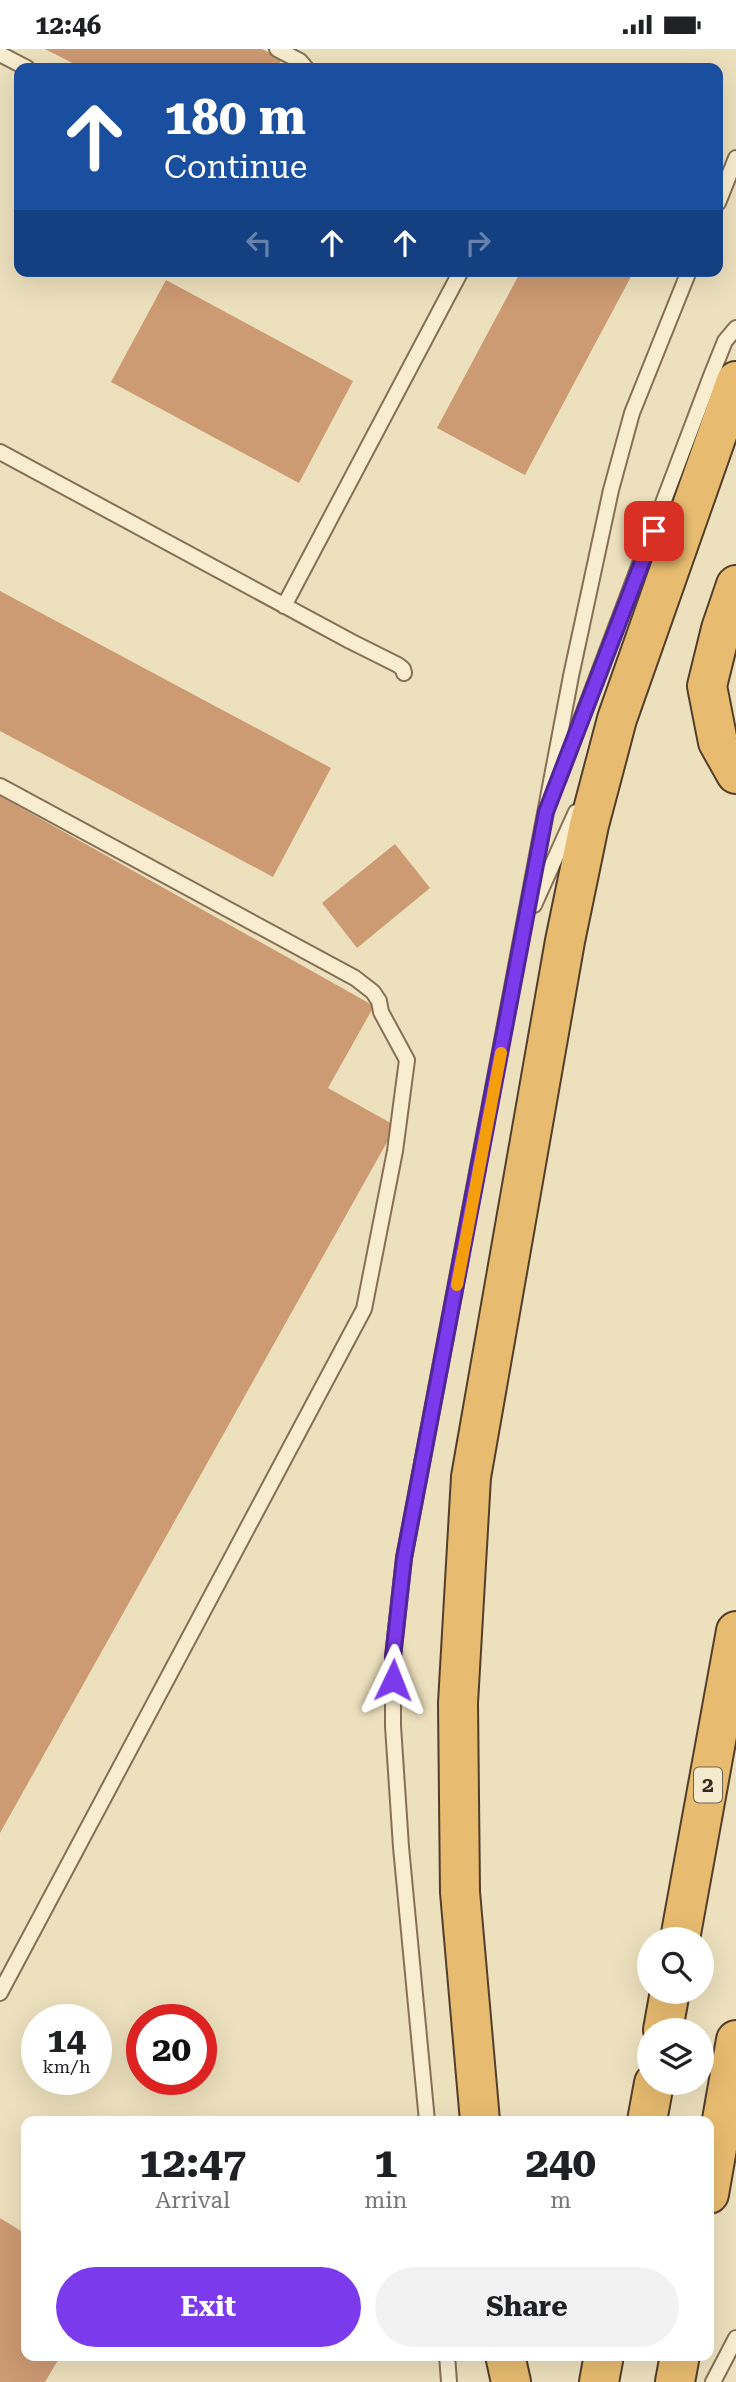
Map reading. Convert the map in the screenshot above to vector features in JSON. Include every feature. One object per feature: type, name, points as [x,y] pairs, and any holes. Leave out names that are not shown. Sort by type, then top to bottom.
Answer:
[{"type":"highway","points":[[480,2116],[460,1892],[458,1703],[471,1477],[565,941],[589,825],[617,719],[736,381]]},
{"type":"highway","points":[[736,585],[721,629],[707,687],[718,742],[736,774]]},
{"type":"highway","name":"2","points":[[682,1927],[736,1631]]},
{"type":"highway","points":[[714,2165],[736,2040]]},
{"type":"highway","points":[[648,2116],[652,2095]]},
{"type":"highway","points":[[506,2361],[511,2382]]},
{"type":"highway","points":[[599,2382],[603,2361]]},
{"type":"highway","points":[[675,2382],[679,2361]]},
{"type":"lane","points":[[277,49],[302,63]]},
{"type":"lane","points":[[0,54],[17,63]]},
{"type":"lane","points":[[723,190],[736,158]]},
{"type":"lane","points":[[284,606],[458,277]]},
{"type":"lane","points":[[427,2116],[401,1847],[393,1726],[393,1657],[404,1558],[571,676],[611,490],[632,413],[688,277]]},
{"type":"lane","points":[[546,812],[711,376],[725,341],[736,328]]},
{"type":"lane","points":[[0,452],[398,665],[404,669],[404,673]]},
{"type":"lane","points":[[525,926],[617,719]]},
{"type":"lane","points":[[0,786],[355,978],[373,992],[379,1001],[381,1012],[407,1060],[395,1151],[364,1309],[0,1993]]},
{"type":"lane","points":[[713,2382],[736,2338]]},
{"type":"lane","points":[[447,2361],[449,2382]]},
{"type":"building","points":[[45,49],[262,49],[282,59],[280,63],[72,63]]},
{"type":"building","points":[[518,277],[631,277],[525,475],[437,428]]},
{"type":"building","points":[[166,280],[353,381],[299,483],[111,382]]},
{"type":"building","points":[[0,591],[331,768],[273,877],[0,731]]},
{"type":"building","points":[[0,796],[374,1006],[328,1088],[396,1126],[0,1833]]},
{"type":"building","points":[[395,844],[430,888],[357,948],[322,903]]},
{"type":"building","points":[[0,2218],[21,2231],[21,2361],[57,2361],[45,2382],[0,2382]]},
{"type":"slow traffic","points":[[457,1285],[501,1053]]},
{"type":"route","points":[[393,1680],[404,1558],[546,812],[654,531]]}]
